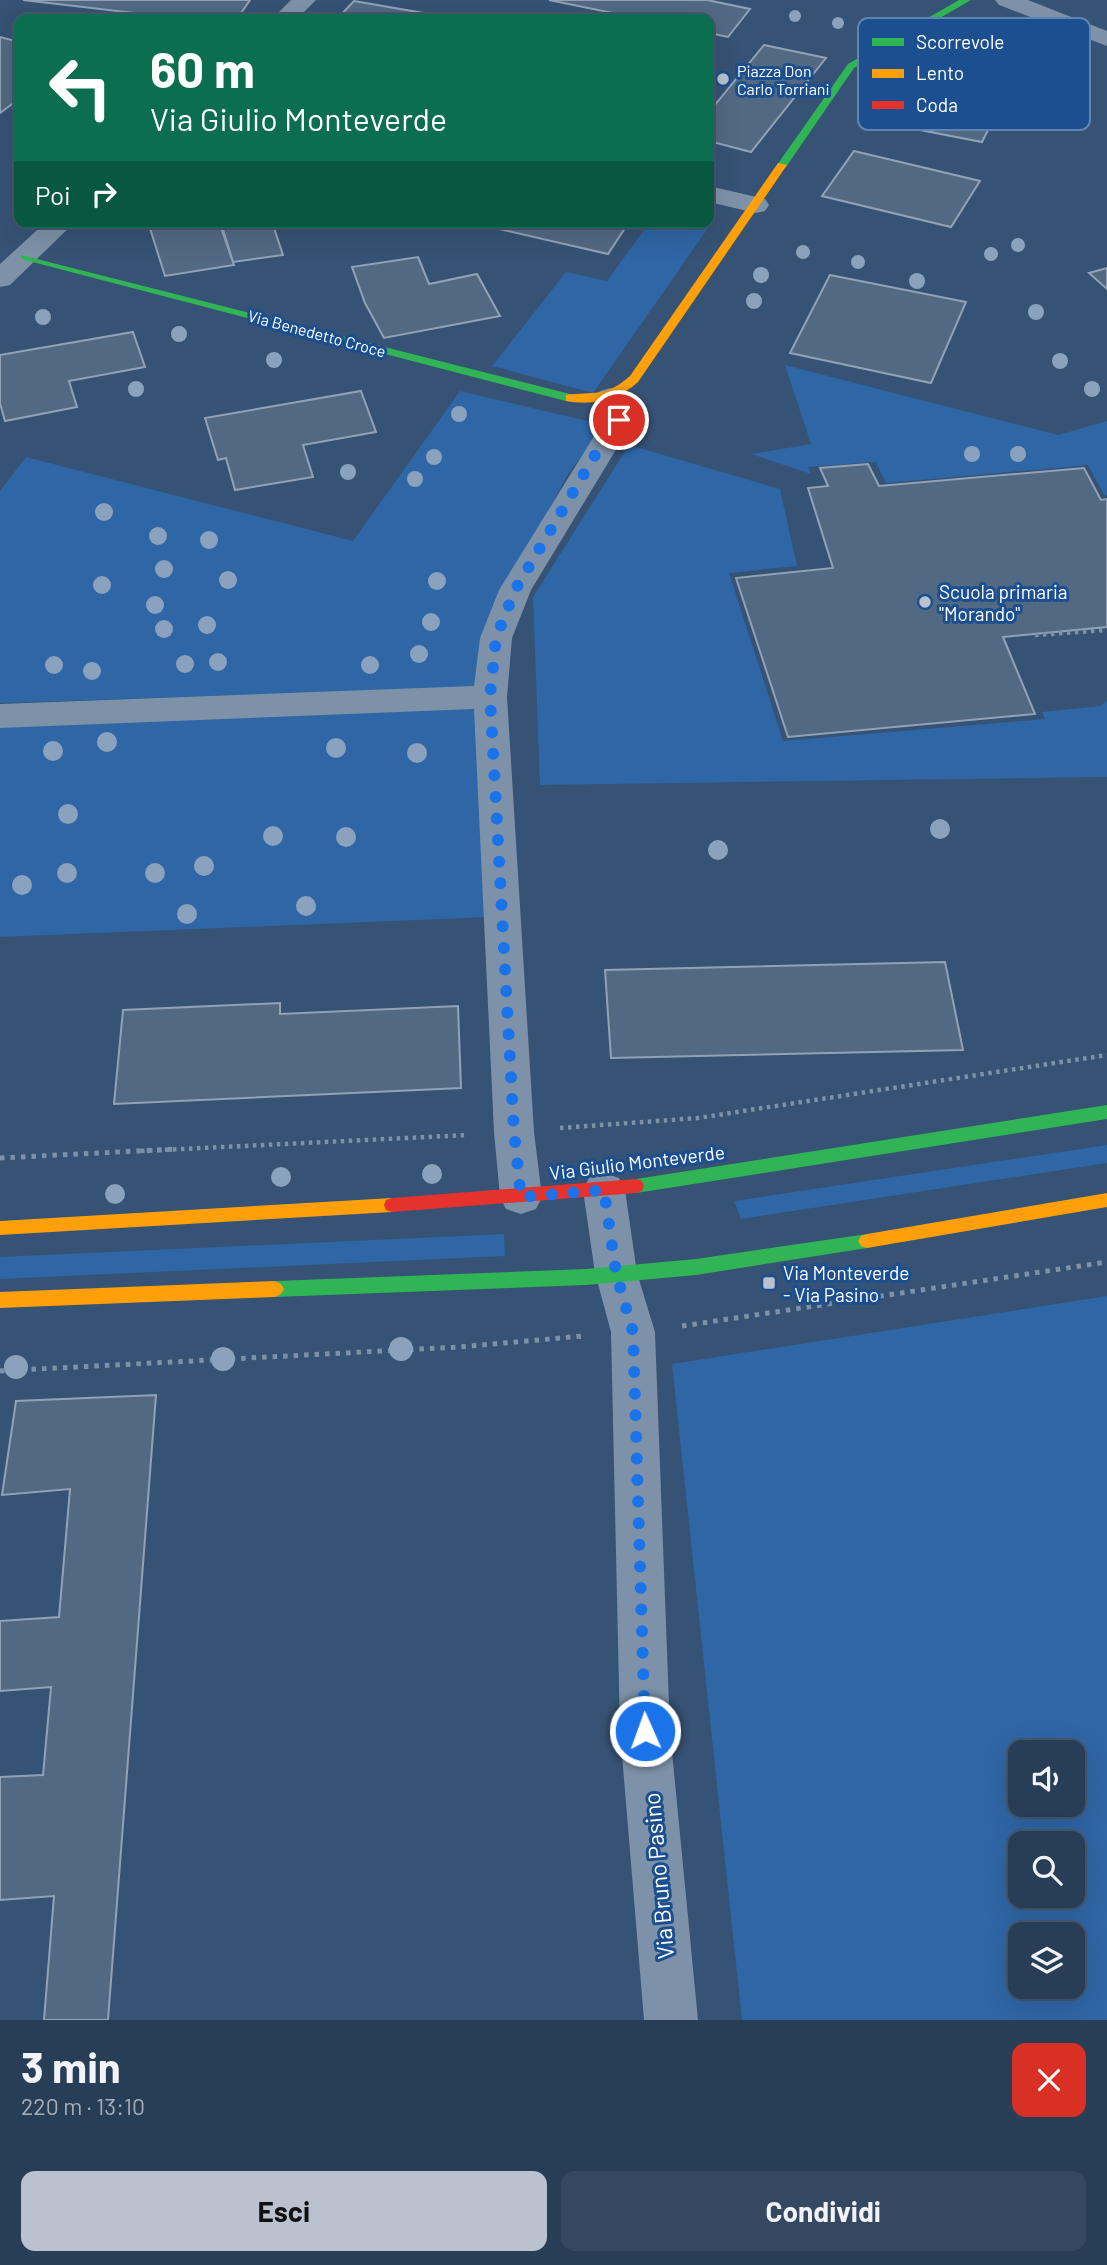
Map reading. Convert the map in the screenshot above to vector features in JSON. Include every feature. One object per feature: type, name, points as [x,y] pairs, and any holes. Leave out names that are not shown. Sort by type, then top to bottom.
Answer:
[{"type":"street","points":[[289,14],[304,0]]},
{"type":"street","points":[[935,18],[966,0]]},
{"type":"street","points":[[1007,0],[1054,18]]},
{"type":"street","points":[[1090,32],[1107,38]]},
{"type":"street","points":[[521,1197],[514,1132],[490,696],[496,638],[515,590],[598,450],[619,420],[610,397],[622,391],[634,379],[851,66],[858,62]]},
{"type":"street","points":[[714,195],[755,205]]},
{"type":"street","points":[[0,279],[55,228]]},
{"type":"street","name":"Via Benedetto Croce","points":[[24,257],[557,396],[580,400],[610,397]]},
{"type":"street","points":[[0,716],[490,696]]},
{"type":"street","name":"Via Giulio Monteverde","points":[[0,1228],[521,1197],[662,1184],[1107,1112]]},
{"type":"street","name":"Via Bruno Pasino","points":[[604,1190],[616,1273],[633,1332],[645,1731],[671,2020]]},
{"type":"street","points":[[0,1300],[523,1281],[695,1267],[931,1231],[1107,1200]]},
{"type":"path","points":[[1035,635],[1107,630]]},
{"type":"path","points":[[0,1371],[459,1347],[633,1332],[745,1318],[1107,1262]]},
{"type":"shaded area","points":[[646,228],[708,228],[593,393],[492,366],[566,272],[607,281]]},
{"type":"shaded area","points":[[785,365],[1058,435],[1107,421],[1107,495],[1104,495],[1088,465],[886,483],[876,462],[808,467],[811,474],[751,454],[811,444]]},
{"type":"shaded area","points":[[460,391],[604,425],[567,476],[494,611],[482,687],[0,703],[0,491],[26,457],[353,541]]},
{"type":"shaded area","points":[[629,445],[780,489],[797,566],[729,573],[783,741],[1045,719],[1042,712],[1101,706],[1107,700],[1107,777],[540,785],[533,597]]},
{"type":"shaded area","points":[[482,700],[490,917],[0,937],[0,719]]},
{"type":"shaded area","points":[[1107,1145],[1107,1163],[741,1219],[734,1201]]},
{"type":"shaded area","points":[[504,1234],[505,1256],[0,1279],[0,1257]]},
{"type":"shaded area","points":[[1107,1296],[1107,2020],[742,2020],[672,1364]]},
{"type":"building","points":[[23,0],[250,0],[240,14],[143,14]]},
{"type":"building","points":[[549,0],[707,0],[750,9],[728,37],[714,34],[714,14],[618,14]]},
{"type":"building","points":[[354,1],[430,14],[342,14]]},
{"type":"building","points":[[0,37],[14,41],[14,103],[0,113]]},
{"type":"building","points":[[764,45],[826,58],[751,152],[714,142],[714,106]]},
{"type":"building","points":[[920,130],[988,130],[982,142]]},
{"type":"building","points":[[854,151],[980,181],[951,227],[822,196]]},
{"type":"building","points":[[150,228],[221,228],[234,265],[165,276]]},
{"type":"building","points":[[223,228],[274,228],[283,255],[233,262]]},
{"type":"building","points":[[495,228],[625,228],[608,254]]},
{"type":"building","points":[[418,257],[429,284],[477,274],[500,316],[384,338],[365,303],[352,267]]},
{"type":"building","points":[[1107,268],[1107,289],[1089,273]]},
{"type":"building","points":[[830,275],[966,302],[931,383],[790,353]]},
{"type":"building","points":[[133,332],[145,367],[69,381],[77,407],[5,421],[0,403],[0,355]]},
{"type":"building","points":[[361,391],[376,432],[303,445],[313,477],[235,490],[226,458],[218,460],[205,418]]},
{"type":"building","name":"Scuola primaria \"Morando\"","points":[[868,464],[879,486],[1084,468],[1101,500],[1107,499],[1107,627],[1003,637],[1035,714],[788,737],[736,578],[833,568],[808,488],[828,486],[820,468]]},
{"type":"building","points":[[945,962],[963,1050],[611,1058],[605,970]]},
{"type":"building","points":[[280,1003],[280,1014],[458,1006],[461,1088],[114,1104],[123,1010]]},
{"type":"building","points":[[156,1395],[108,2020],[44,2020],[54,1896],[0,1900],[0,1777],[43,1775],[51,1687],[0,1691],[0,1621],[59,1617],[70,1489],[2,1495],[16,1401]]},
{"type":"traffic: fast","points":[[935,18],[966,0]]},
{"type":"traffic: fast","points":[[782,165],[851,66],[858,62]]},
{"type":"traffic: fast","points":[[25,257],[570,398]]},
{"type":"traffic: fast","points":[[636,1186],[1107,1112]]},
{"type":"traffic: fast","points":[[275,1289],[586,1277],[696,1267],[867,1241]]},
{"type":"traffic: slow","points":[[570,398],[604,397],[620,390],[634,379],[782,165]]},
{"type":"traffic: slow","points":[[867,1241],[1107,1200]]},
{"type":"traffic: slow","points":[[0,1228],[392,1205]]},
{"type":"traffic: slow","points":[[0,1300],[275,1289]]},
{"type":"traffic: jam","points":[[392,1205],[636,1186]]},
{"type":"place","name":"Piazza Don Carlo Torriani","points":[[723,79]]},
{"type":"place","name":"Scuola primaria \"Morando\"","points":[[925,602]]},
{"type":"place","name":"Via Monteverde - Via Pasino","points":[[769,1283]]},
{"type":"route","points":[[619,420],[598,450],[515,590],[496,638],[490,696],[514,1132],[521,1197],[604,1190],[616,1273],[633,1332],[645,1731]]}]
